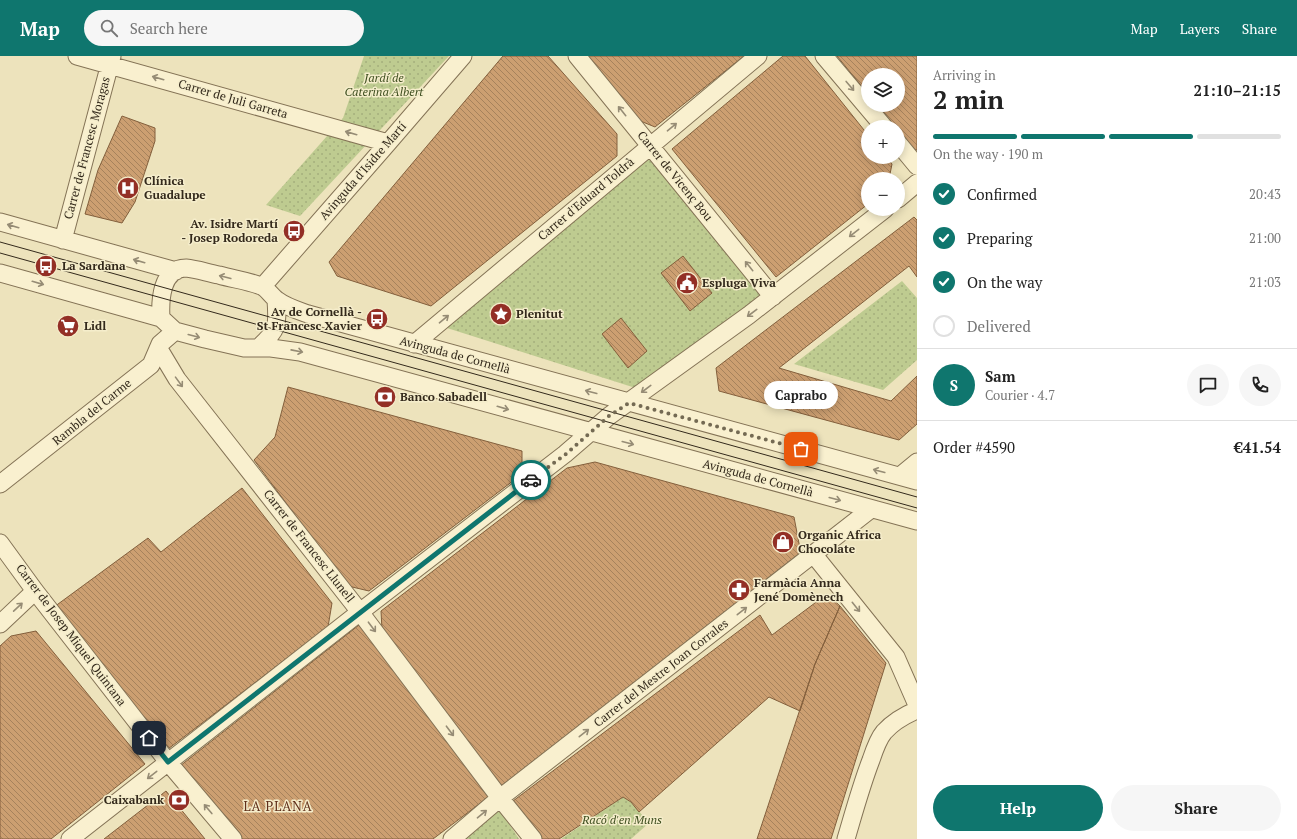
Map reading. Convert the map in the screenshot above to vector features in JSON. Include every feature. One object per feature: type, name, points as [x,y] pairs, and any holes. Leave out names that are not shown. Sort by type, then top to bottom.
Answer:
[{"type":"street","name":"Carrer de Juli Garreta","points":[[77,56],[110,60],[388,143]]},
{"type":"street","name":"Avinguda d'Isidre Martí","points":[[263,286],[462,56]]},
{"type":"street","name":"Carrer de Vicenç Bou","points":[[577,56],[773,297]]},
{"type":"street","name":"Carrer d'Eduard Toldrà","points":[[414,344],[758,56]]},
{"type":"street","points":[[824,56],[878,120]]},
{"type":"street","name":"Carrer de Francesc Moragas","points":[[64,240],[110,60]]},
{"type":"street","points":[[905,151],[917,166]]},
{"type":"street","points":[[905,194],[915,188]]},
{"type":"street","points":[[70,839],[360,612],[566,454],[609,416],[629,403],[773,297],[876,216]]},
{"type":"street","points":[[0,222],[176,271]]},
{"type":"street","points":[[161,318],[160,302],[165,283],[176,271],[186,268],[263,286]]},
{"type":"street","name":"Avinguda de Cornellà","points":[[0,273],[161,318],[175,331],[244,348],[271,348],[300,352],[917,522]]},
{"type":"street","name":"Avinguda de Cornellà","points":[[263,286],[276,300],[291,308],[308,314],[917,481]]},
{"type":"street","points":[[258,348],[271,337],[277,323],[276,300]]},
{"type":"street","name":"Rambla del Carme","points":[[0,484],[151,365],[160,344],[175,331]]},
{"type":"street","name":"Carrer de Francesc Llunell","points":[[159,349],[177,379],[360,612],[500,798],[533,839]]},
{"type":"street","points":[[900,476],[917,462]]},
{"type":"street","name":"Carrer del Mestre Joan Corrales","points":[[452,839],[500,798],[814,555],[871,509]]},
{"type":"street","name":"Carrer de Josep Miquel Quintana","points":[[0,543],[35,591],[168,762],[232,839]]},
{"type":"street","points":[[814,555],[896,657],[917,705]]},
{"type":"street","points":[[0,624],[35,591]]},
{"type":"street","points":[[846,839],[861,787],[883,733],[895,722],[917,710]]},
{"type":"green space","name":"Jardí de Caterina Albert","points":[[364,56],[449,56],[300,216],[266,205],[343,118]]},
{"type":"green space","points":[[650,154],[764,294],[645,391],[447,328]]},
{"type":"green space","points":[[902,281],[917,298],[917,360],[883,390],[794,364]]},
{"type":"green space","name":"Racó d'en Muns","points":[[623,797],[631,802],[649,823],[631,839],[561,839]]},
{"type":"green space","points":[[499,808],[519,839],[462,839]]},
{"type":"building","points":[[503,56],[548,56],[617,134],[617,156],[431,306],[337,276],[329,262]]},
{"type":"building","points":[[585,56],[744,56],[655,127],[638,120]]},
{"type":"building","points":[[783,56],[805,56],[861,126],[861,164],[892,164],[890,172],[861,172],[861,210],[776,277],[672,149]]},
{"type":"building","points":[[837,56],[917,56],[917,150],[914,150],[905,139],[905,120],[889,120],[883,112],[905,112],[905,68],[861,68],[861,85]]},
{"type":"building","name":"Clínica Guadalupe","points":[[122,116],[155,128],[155,141],[135,202],[122,223],[85,214],[98,170]]},
{"type":"building","points":[[914,217],[917,220],[917,277],[909,266],[779,368],[891,401],[917,376],[917,424],[899,440],[719,391],[716,368]]},
{"type":"building","name":"Espluga Viva","points":[[683,256],[712,293],[690,311],[661,273]]},
{"type":"building","points":[[621,318],[647,351],[628,368],[602,334]]},
{"type":"building","points":[[288,387],[522,451],[522,474],[369,591],[348,586],[254,460],[275,437]]},
{"type":"building","points":[[595,462],[794,517],[801,554],[501,787],[382,630],[381,611],[567,468]]},
{"type":"building","points":[[242,488],[332,603],[328,627],[168,749],[54,607],[148,538],[161,552]]},
{"type":"building","points":[[827,594],[840,606],[815,664],[800,711],[769,697],[639,812],[631,802],[623,797],[559,839],[540,839],[513,801],[760,615],[772,635]]},
{"type":"building","points":[[840,606],[886,663],[831,839],[757,839],[815,664]]},
{"type":"building","points":[[359,625],[491,795],[433,839],[239,839],[180,766]]},
{"type":"building","points":[[36,631],[145,764],[51,839],[0,839],[0,646],[11,636]]},
{"type":"building","points":[[166,791],[205,839],[104,839]]},
{"type":"tram line","points":[[0,242],[917,497]]},
{"type":"tram line","points":[[0,253],[917,508]]},
{"type":"way so far","points":[[531,480],[566,454],[609,416],[629,403],[801,449]]},
{"type":"place","name":"Clínica Guadalupe","points":[[128,188]]},
{"type":"place","name":"Av. Isidre Martí - Josep Rodoreda","points":[[294,231]]},
{"type":"place","name":"La Sardana","points":[[46,266]]},
{"type":"place","name":"Espluga Viva","points":[[687,283]]},
{"type":"place","name":"Plenitut","points":[[501,314]]},
{"type":"place","name":"Av de Cornellà - St Francesc Xavier","points":[[377,319]]},
{"type":"place","name":"Lidl","points":[[68,326]]},
{"type":"place","name":"Banco Sabadell","points":[[385,397]]},
{"type":"place","name":"Caprabo","points":[[801,449]]},
{"type":"place","name":"Organic Africa Chocolate","points":[[783,542]]},
{"type":"place","name":"Farmàcia Anna Jené Domènech","points":[[739,590]]},
{"type":"place","name":"Caixabank","points":[[179,800]]},
{"type":"district","name":"LA PLANA","points":[[278,806]]},
{"type":"route","points":[[149,738],[168,762],[531,480]]}]
